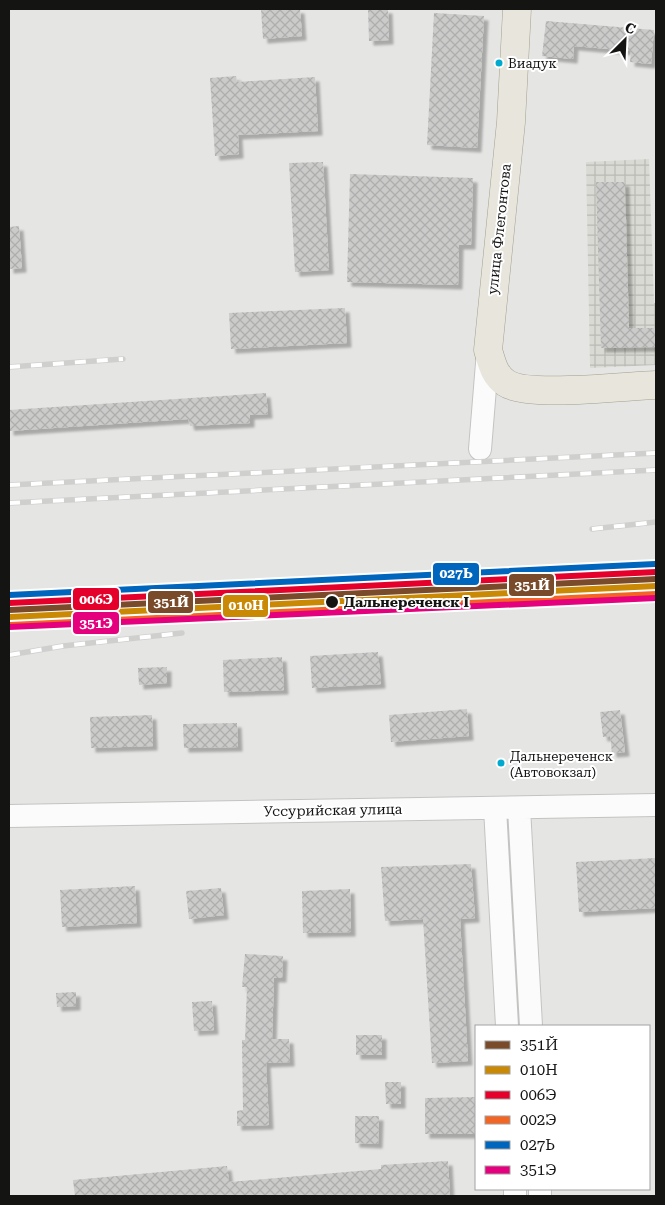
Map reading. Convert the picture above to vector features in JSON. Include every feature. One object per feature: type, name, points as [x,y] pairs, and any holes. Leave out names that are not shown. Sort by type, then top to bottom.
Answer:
[{"type":"main road","name":"улица Флегонтова","points":[[488,350],[511,122],[517,9]]},
{"type":"main road","points":[[488,350],[494,371],[499,378],[519,389],[555,390],[656,385]]},
{"type":"street","name":"улица Флегонтова","points":[[480,449],[488,350]]},
{"type":"street","name":"Уссурийская улица","points":[[9,816],[656,805]]},
{"type":"street","points":[[495,808],[507,1025]]},
{"type":"street","points":[[519,808],[531,1025]]},
{"type":"shaded area","points":[[649,159],[654,303],[656,303],[656,365],[590,368],[586,162]]},
{"type":"building","points":[[261,9],[300,9],[302,36],[263,39]]},
{"type":"building","points":[[368,9],[388,9],[389,40],[369,41]]},
{"type":"building","points":[[434,13],[484,16],[477,148],[427,145]]},
{"type":"building","points":[[546,21],[654,30],[651,64],[630,62],[631,51],[574,46],[573,59],[542,56]]},
{"type":"building","points":[[236,76],[237,82],[315,77],[318,131],[238,135],[239,154],[215,156],[210,78]]},
{"type":"building","points":[[323,162],[329,270],[295,272],[289,163]]},
{"type":"building","points":[[350,174],[473,178],[471,245],[459,245],[458,285],[347,282]]},
{"type":"building","points":[[596,182],[625,182],[629,328],[656,328],[656,347],[601,348]]},
{"type":"building","points":[[19,226],[22,268],[9,269],[9,227]]},
{"type":"building","points":[[345,308],[347,343],[231,349],[229,313]]},
{"type":"building","points":[[266,393],[268,414],[250,415],[250,423],[190,426],[188,419],[9,431],[9,410]]},
{"type":"building","points":[[378,652],[381,684],[312,688],[310,656]]},
{"type":"building","points":[[282,657],[284,690],[224,692],[223,660]]},
{"type":"building","points":[[167,667],[167,683],[139,685],[138,668]]},
{"type":"building","points":[[467,709],[469,736],[391,742],[389,715]]},
{"type":"building","points":[[620,710],[625,752],[612,753],[610,736],[603,737],[600,712]]},
{"type":"building","points":[[152,715],[153,746],[91,748],[90,717]]},
{"type":"building","points":[[237,723],[238,747],[184,748],[183,724]]},
{"type":"building","points":[[656,858],[656,908],[579,912],[576,862]]},
{"type":"building","points":[[471,864],[475,918],[460,919],[468,1061],[432,1063],[423,919],[385,921],[381,867]]},
{"type":"building","points":[[135,886],[137,923],[62,927],[60,890]]},
{"type":"building","points":[[221,888],[224,915],[189,919],[186,891]]},
{"type":"building","points":[[350,889],[351,932],[303,933],[302,891]]},
{"type":"building","points":[[245,954],[283,956],[282,978],[274,978],[272,1039],[289,1039],[290,1062],[266,1063],[269,1125],[237,1126],[237,1111],[243,1110],[242,1040],[245,1040],[247,987],[242,987]]},
{"type":"building","points":[[76,992],[76,1006],[57,1007],[56,993]]},
{"type":"building","points":[[212,1001],[214,1030],[194,1031],[192,1002]]},
{"type":"building","points":[[356,1035],[382,1035],[382,1055],[356,1055]]},
{"type":"building","points":[[385,1082],[401,1082],[401,1104],[386,1104]]},
{"type":"building","points":[[475,1097],[475,1134],[425,1134],[425,1098]]},
{"type":"building","points":[[355,1116],[379,1116],[378,1144],[355,1143]]},
{"type":"building","points":[[448,1161],[450,1196],[75,1196],[73,1180],[227,1166],[229,1182],[381,1169],[381,1165]]},
{"type":"railway","points":[[9,367],[123,359]]},
{"type":"railway","points":[[9,485],[656,453]]},
{"type":"railway","points":[[9,503],[656,470]]},
{"type":"railway","points":[[592,529],[656,522]]},
{"type":"railway","points":[[9,655],[63,646],[182,633]]},
{"type":"transit line","name":"027Ь","points":[[9,595],[655,564]]},
{"type":"transit line","name":"006Э","points":[[9,603],[656,572]]},
{"type":"transit line","name":"351Й","points":[[9,610],[656,579]]},
{"type":"transit line","name":"010Н","points":[[9,617],[656,586]]},
{"type":"transit line","name":"002Э","points":[[10,625],[656,594]]},
{"type":"transit line","name":"351Э","points":[[9,627],[656,598]]},
{"type":"place","name":"Виадук","points":[[499,63]]},
{"type":"place","name":"Дальнереченск I","points":[[332,602]]},
{"type":"place","name":"Дальнереченск (Автовокзал)","points":[[501,763]]}]
